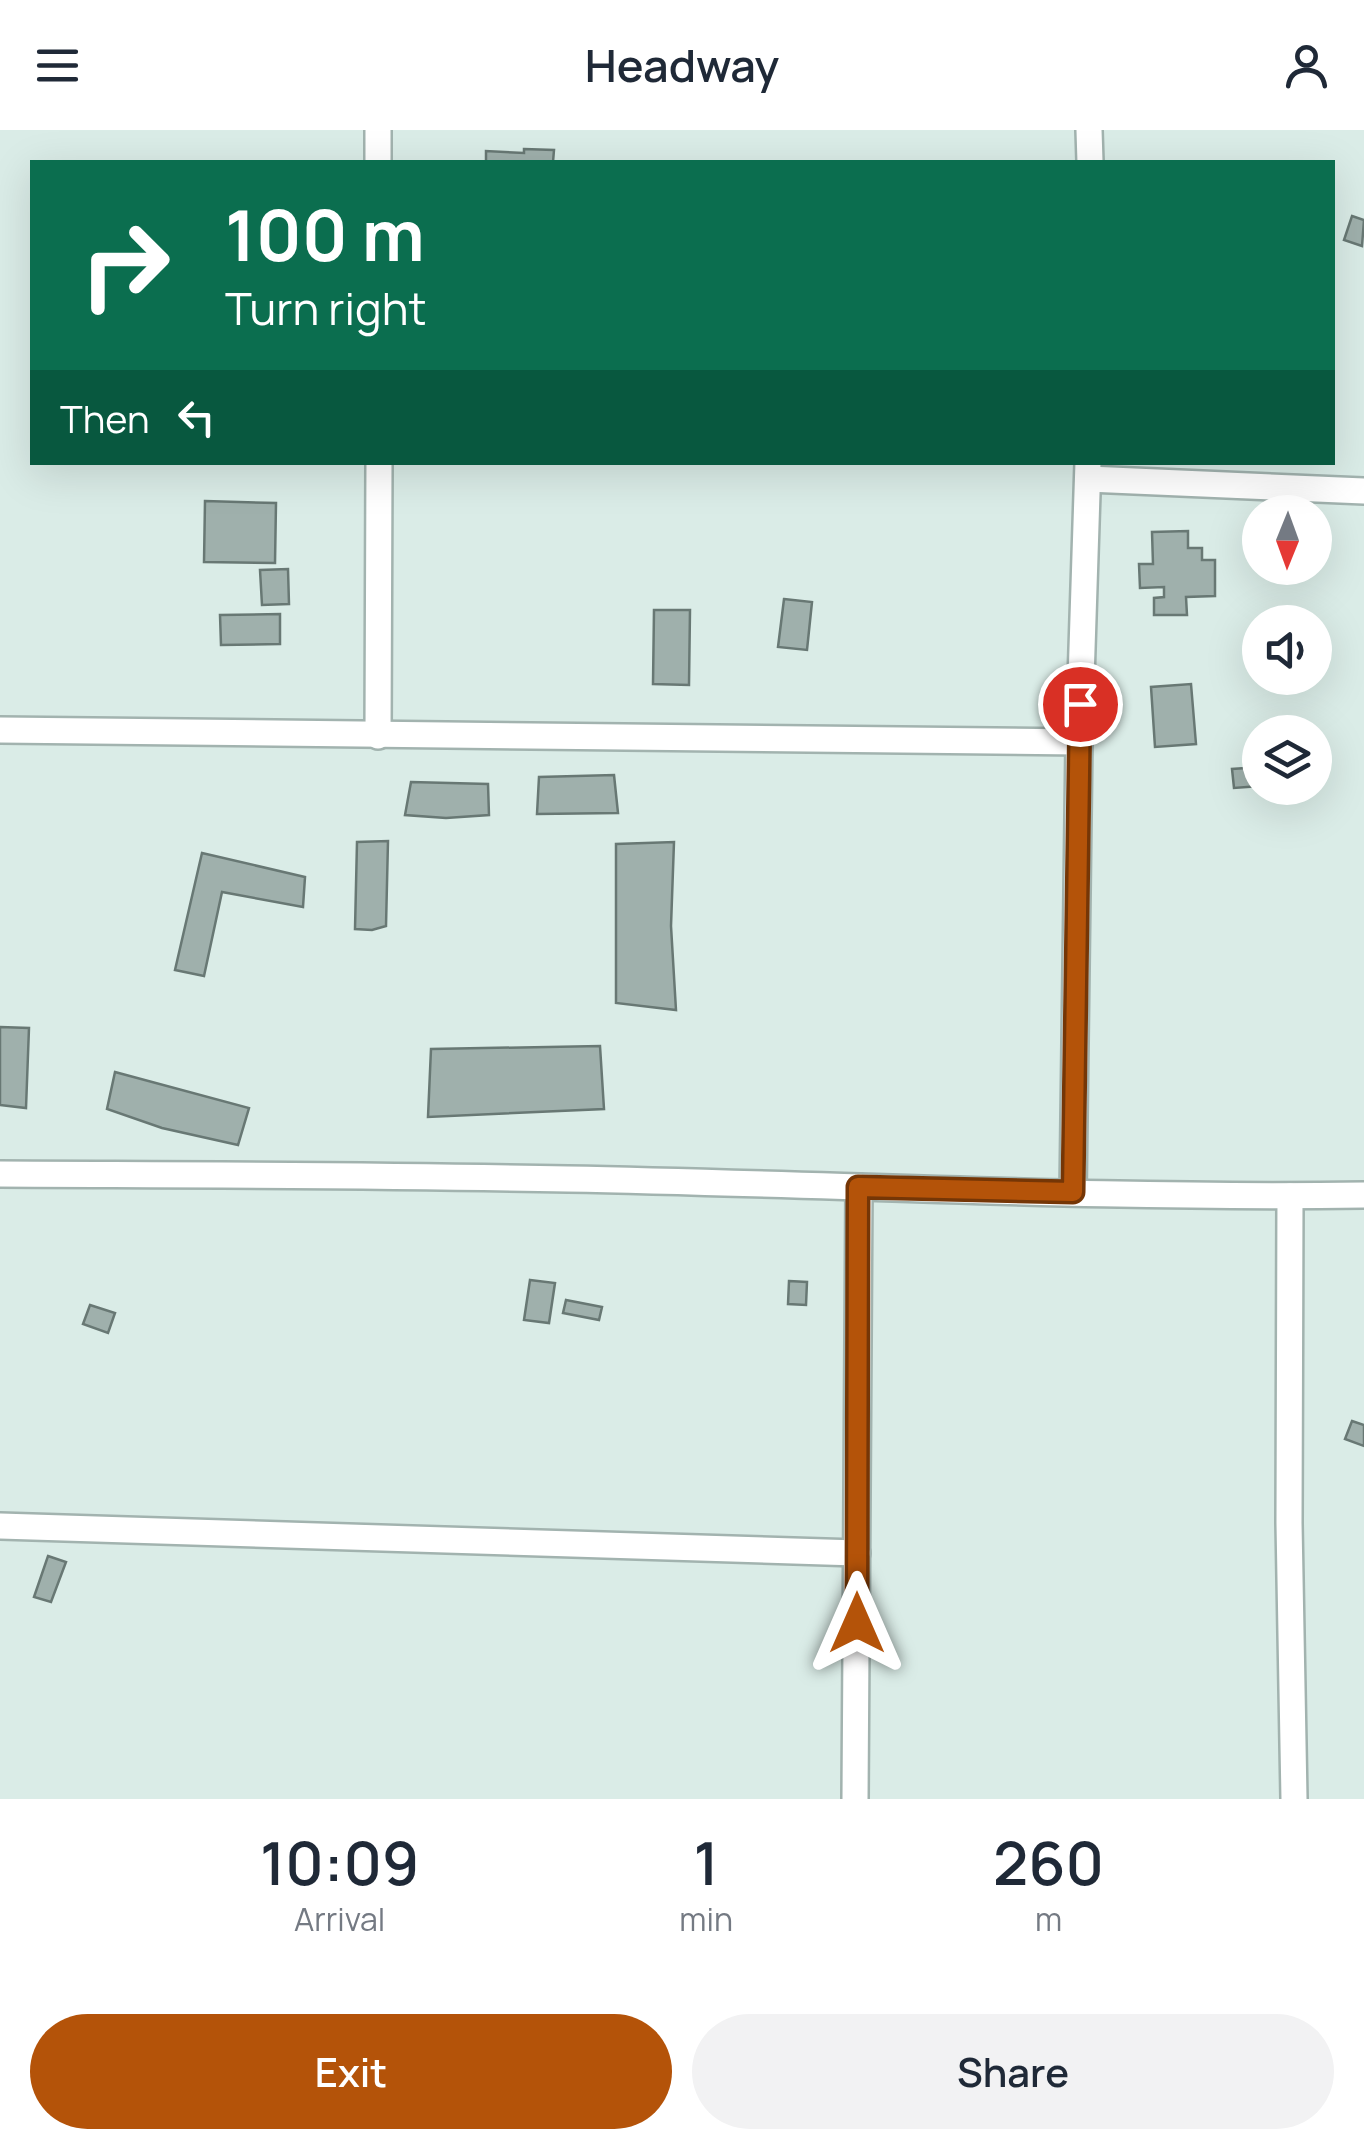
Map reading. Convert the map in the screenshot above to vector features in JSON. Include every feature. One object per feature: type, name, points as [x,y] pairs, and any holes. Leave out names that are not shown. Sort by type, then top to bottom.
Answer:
[{"type":"street","points":[[378,130],[378,160]]},
{"type":"street","points":[[1089,130],[1090,160]]},
{"type":"street","points":[[378,736],[380,465]]},
{"type":"street","points":[[1073,1192],[1079,742],[1088,471],[1364,491]]},
{"type":"street","points":[[0,730],[1079,742]]},
{"type":"street","points":[[0,1174],[569,1179],[1073,1192],[1364,1194]]},
{"type":"street","points":[[855,1799],[858,1187]]},
{"type":"street","points":[[1290,1196],[1294,1799]]},
{"type":"street","points":[[0,1526],[857,1553]]},
{"type":"building","points":[[524,149],[554,150],[553,160],[486,160],[486,151],[524,153]]},
{"type":"building","points":[[1352,216],[1364,220],[1362,246],[1344,240]]},
{"type":"building","points":[[205,501],[276,503],[275,563],[204,562]]},
{"type":"building","points":[[1188,531],[1188,548],[1202,548],[1202,560],[1215,560],[1215,596],[1186,597],[1187,615],[1154,615],[1154,598],[1164,597],[1164,587],[1140,588],[1139,564],[1153,564],[1152,532]]},
{"type":"building","points":[[288,569],[289,604],[262,605],[260,570]]},
{"type":"building","points":[[784,599],[812,602],[807,650],[778,647]]},
{"type":"building","points":[[654,610],[690,610],[689,685],[653,684]]},
{"type":"building","points":[[280,614],[280,644],[221,645],[220,615]]},
{"type":"building","points":[[1191,684],[1196,744],[1155,747],[1151,687]]},
{"type":"building","points":[[1242,768],[1242,787],[1234,788],[1232,769]]},
{"type":"building","points":[[614,775],[618,813],[537,814],[539,777]]},
{"type":"building","points":[[411,782],[488,784],[489,815],[405,815]]},
{"type":"building","points":[[388,841],[386,926],[355,929],[357,842]]},
{"type":"building","points":[[674,842],[671,926],[676,1010],[616,1003],[616,844]]},
{"type":"building","points":[[202,853],[305,877],[303,907],[222,892],[204,976],[175,970]]},
{"type":"building","points":[[0,1027],[29,1028],[26,1108],[0,1105]]},
{"type":"building","points":[[600,1046],[604,1109],[428,1117],[431,1049]]},
{"type":"building","points":[[115,1072],[249,1108],[238,1145],[162,1128],[107,1109]]},
{"type":"building","points":[[530,1280],[555,1283],[549,1323],[524,1320]]},
{"type":"building","points":[[789,1281],[807,1282],[806,1305],[788,1304]]},
{"type":"building","points":[[566,1300],[602,1307],[599,1320],[563,1313]]},
{"type":"building","points":[[90,1305],[115,1313],[108,1333],[83,1324]]},
{"type":"building","points":[[1352,1421],[1364,1425],[1364,1446],[1345,1439]]},
{"type":"building","points":[[48,1556],[66,1562],[51,1602],[34,1597]]},
{"type":"route","points":[[857,1623],[858,1187],[1073,1192],[1080,704]]}]
